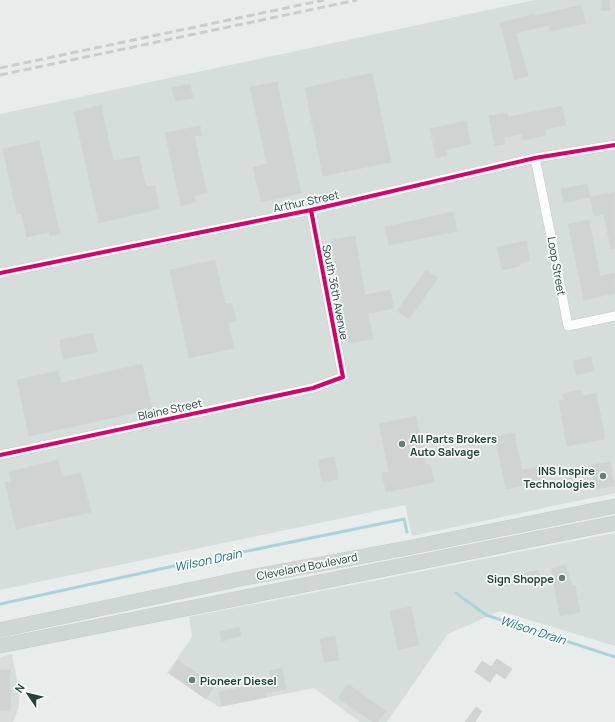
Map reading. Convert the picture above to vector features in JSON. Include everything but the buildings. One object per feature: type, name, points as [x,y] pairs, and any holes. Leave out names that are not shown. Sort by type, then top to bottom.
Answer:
[{"type":"main road","name":"Cleveland Boulevard","points":[[0,630],[245,578],[407,548],[615,506]]},
{"type":"main road","name":"Cleveland Boulevard","points":[[0,646],[615,523]]},
{"type":"street","name":"Arthur Street","points":[[0,273],[311,210],[535,158],[615,145]]},
{"type":"street","name":"Loop Street","points":[[535,158],[568,326],[615,316]]},
{"type":"street","name":"South 36th Avenue","points":[[311,210],[343,377]]},
{"type":"street","name":"Blaine Street","points":[[0,455],[313,388],[343,377]]},
{"type":"shaded area","points":[[535,0],[615,0],[615,493],[412,536],[405,505],[0,590],[0,114]]},
{"type":"shaded area","points":[[615,533],[615,646],[500,611],[448,634],[387,722],[360,722],[314,688],[219,707],[167,673],[192,637],[189,617]]},
{"type":"shaded area","points":[[12,654],[19,691],[19,707],[13,722],[0,722],[0,657]]},
{"type":"waterway","name":"Wilson Drain","points":[[0,604],[174,566],[404,519],[407,532]]},
{"type":"waterway","name":"Wilson Drain","points":[[456,593],[486,615],[615,657]]},
{"type":"railway","points":[[0,68],[324,0]]},
{"type":"railway","points":[[0,75],[357,0]]},
{"type":"cycle path","points":[[0,273],[311,210],[535,158],[615,145]]},
{"type":"cycle path","points":[[0,455],[313,388],[343,377],[311,210]]},
{"type":"place","name":"All Parts Brokers Auto Salvage","points":[[402,444]]},
{"type":"place","name":"INS Inspire Technologies","points":[[603,476]]},
{"type":"place","name":"Sign Shoppe","points":[[562,578]]},
{"type":"place","name":"Pioneer Diesel","points":[[192,680]]}]
